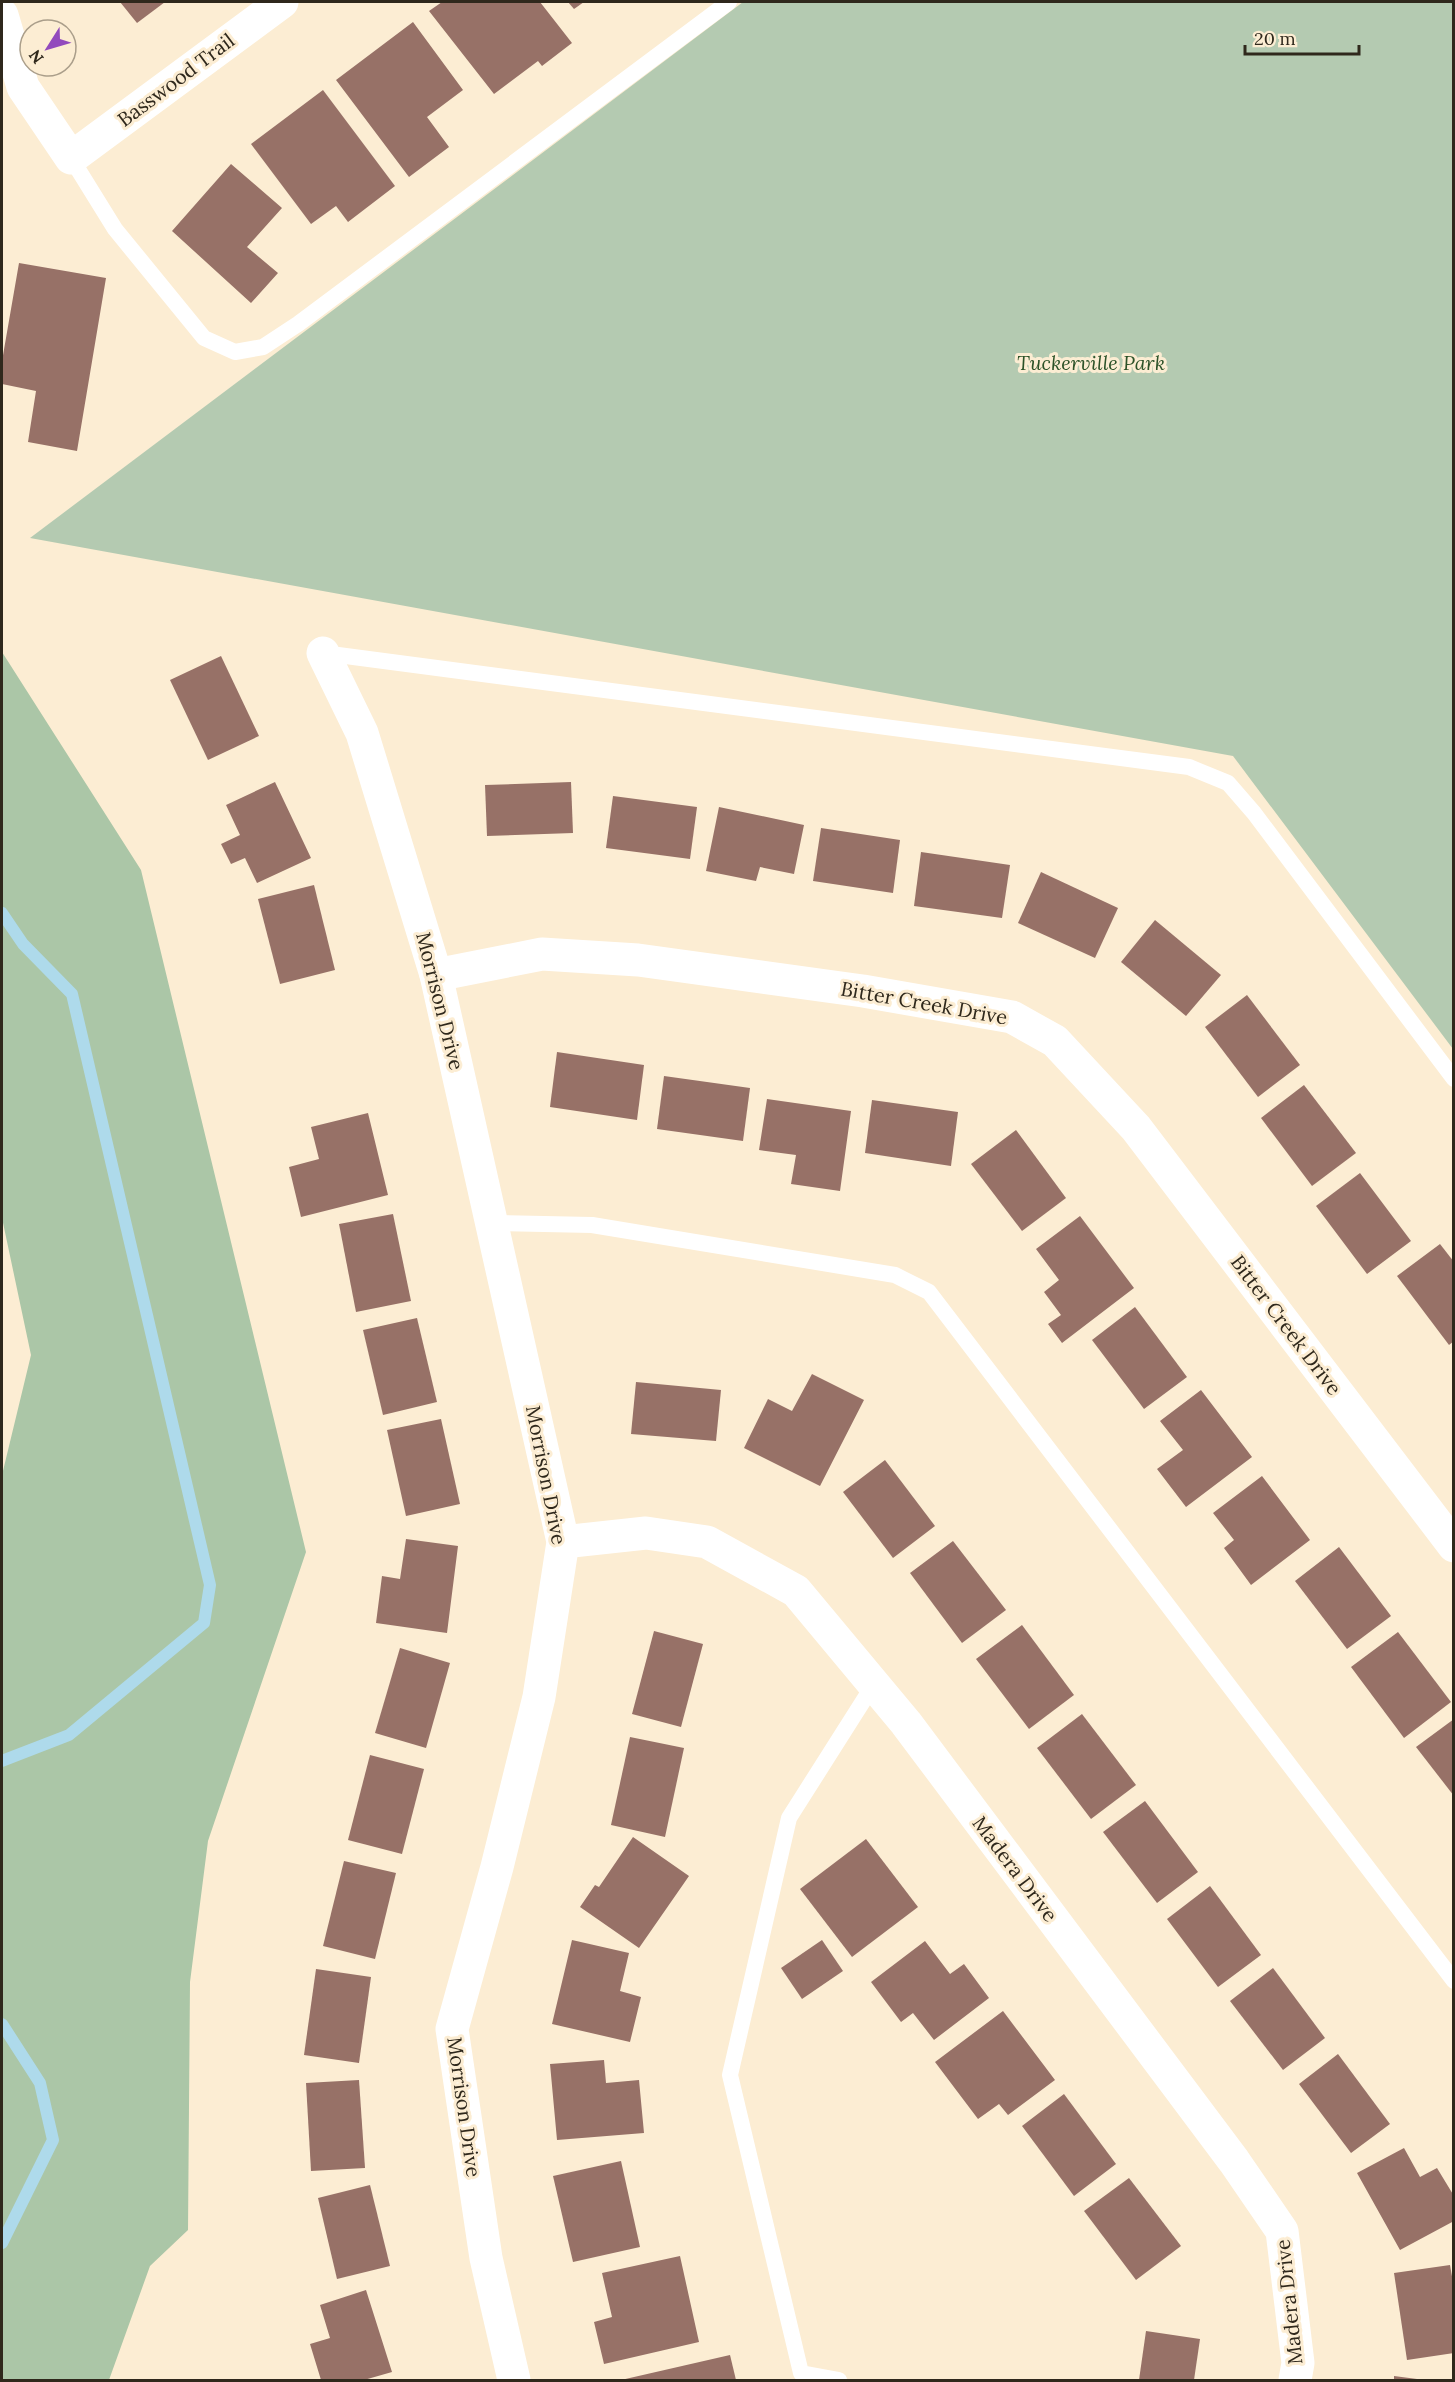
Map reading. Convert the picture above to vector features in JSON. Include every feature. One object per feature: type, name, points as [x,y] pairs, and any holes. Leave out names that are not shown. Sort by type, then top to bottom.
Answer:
[{"type":"street","name":"Basswood Trail","points":[[71,158],[282,2]]},
{"type":"street","points":[[2,15],[23,87],[71,158]]},
{"type":"street","name":"Morrison Drive","points":[[323,653],[362,733],[436,975],[563,1542],[539,1697],[497,1867],[452,2029],[486,2258],[514,2380]]},
{"type":"street","name":"Bitter Creek Drive","points":[[436,975],[542,954],[638,960],[863,991],[1012,1017],[1055,1041],[1136,1128],[1454,1546]]},
{"type":"street","name":"Madera Drive","points":[[563,1542],[646,1533],[707,1542],[796,1591],[906,1723],[1234,2161],[1282,2231],[1298,2363],[1295,2380]]},
{"type":"lane","points":[[71,158],[116,230],[204,338],[235,352],[263,346],[298,324],[729,2]]},
{"type":"lane","points":[[323,653],[1189,767],[1228,783],[1241,798],[1454,1079]]},
{"type":"lane","points":[[492,1223],[592,1225],[895,1275],[929,1292],[1454,1981]]},
{"type":"lane","points":[[839,2380],[801,2373],[730,2075],[789,1818],[874,1684]]},
{"type":"green space","name":"Tuckerville Park","points":[[743,2],[1453,2],[1453,1049],[1233,756],[30,538]]},
{"type":"green space","points":[[2,652],[141,870],[306,1552],[208,1841],[190,1982],[188,2230],[150,2266],[109,2380],[2,2380],[2,1475],[31,1355],[2,1218]]},
{"type":"building","points":[[120,2],[165,2],[137,23]]},
{"type":"building","points":[[442,2],[540,2],[572,43],[542,66],[538,61],[494,94],[429,11]]},
{"type":"building","points":[[568,2],[584,2],[574,9]]},
{"type":"building","points":[[413,22],[463,90],[427,117],[449,147],[409,177],[336,80]]},
{"type":"building","points":[[323,90],[395,186],[348,222],[336,206],[311,224],[251,144]]},
{"type":"building","points":[[231,164],[282,208],[247,247],[278,273],[251,303],[172,231]]},
{"type":"building","points":[[19,263],[106,278],[77,451],[28,442],[36,391],[2,384],[2,361]]},
{"type":"building","points":[[221,656],[259,736],[208,760],[170,680]]},
{"type":"building","points":[[275,782],[311,858],[257,883],[245,858],[231,864],[221,844],[240,835],[226,805]]},
{"type":"building","points":[[571,782],[573,833],[487,836],[485,785]]},
{"type":"building","points":[[613,796],[697,807],[690,859],[606,848]]},
{"type":"building","points":[[719,807],[804,825],[794,874],[760,867],[756,881],[706,871]]},
{"type":"building","points":[[821,828],[900,840],[893,893],[813,881]]},
{"type":"building","points":[[921,852],[1010,865],[1002,918],[914,906]]},
{"type":"building","points":[[1041,872],[1118,908],[1095,958],[1018,923]]},
{"type":"building","points":[[314,885],[335,970],[280,984],[258,899]]},
{"type":"building","points":[[1155,920],[1221,975],[1186,1016],[1121,962]]},
{"type":"building","points":[[1247,995],[1300,1065],[1258,1097],[1205,1027]]},
{"type":"building","points":[[557,1052],[644,1065],[637,1120],[550,1107]]},
{"type":"building","points":[[664,1076],[750,1088],[743,1141],[657,1129]]},
{"type":"building","points":[[1304,1085],[1356,1153],[1312,1186],[1261,1118]]},
{"type":"building","points":[[767,1099],[851,1111],[840,1191],[791,1184],[796,1155],[759,1150]]},
{"type":"building","points":[[872,1100],[958,1112],[951,1166],[865,1153]]},
{"type":"building","points":[[368,1113],[388,1195],[301,1217],[289,1167],[319,1159],[311,1127]]},
{"type":"building","points":[[1016,1130],[1066,1198],[1022,1231],[971,1164]]},
{"type":"building","points":[[1360,1173],[1411,1241],[1367,1274],[1316,1206]]},
{"type":"building","points":[[393,1214],[411,1301],[356,1312],[339,1224]]},
{"type":"building","points":[[1080,1216],[1134,1288],[1062,1343],[1048,1324],[1061,1315],[1044,1292],[1059,1280],[1036,1249]]},
{"type":"building","points":[[1440,1244],[1454,1262],[1454,1341],[1449,1345],[1397,1276]]},
{"type":"building","points":[[1135,1307],[1187,1377],[1144,1409],[1092,1340]]},
{"type":"building","points":[[417,1318],[437,1402],[383,1415],[363,1330]]},
{"type":"building","points":[[812,1374],[864,1400],[820,1486],[744,1448],[768,1399],[792,1411]]},
{"type":"building","points":[[636,1382],[721,1390],[716,1441],[631,1434]]},
{"type":"building","points":[[1201,1390],[1252,1457],[1186,1507],[1157,1469],[1183,1450],[1160,1421]]},
{"type":"building","points":[[441,1419],[460,1504],[406,1516],[387,1430]]},
{"type":"building","points":[[885,1460],[935,1526],[893,1558],[843,1492]]},
{"type":"building","points":[[1262,1476],[1310,1540],[1251,1585],[1224,1548],[1234,1540],[1213,1513]]},
{"type":"building","points":[[406,1539],[458,1546],[447,1633],[376,1623],[382,1576],[400,1579]]},
{"type":"building","points":[[953,1541],[1006,1610],[962,1643],[910,1573]]},
{"type":"building","points":[[1339,1547],[1391,1616],[1347,1649],[1295,1581]]},
{"type":"building","points":[[1022,1625],[1074,1695],[1029,1729],[976,1659]]},
{"type":"building","points":[[654,1631],[703,1644],[681,1727],[632,1714]]},
{"type":"building","points":[[1398,1632],[1451,1702],[1404,1738],[1351,1667]]},
{"type":"building","points":[[400,1648],[450,1663],[426,1748],[375,1733]]},
{"type":"building","points":[[1082,1714],[1136,1785],[1091,1819],[1037,1748]]},
{"type":"building","points":[[1454,1719],[1454,1796],[1416,1747]]},
{"type":"building","points":[[630,1737],[684,1748],[665,1837],[611,1825]]},
{"type":"building","points":[[370,1755],[424,1769],[402,1854],[348,1840]]},
{"type":"building","points":[[1145,1801],[1198,1872],[1157,1903],[1103,1832]]},
{"type":"building","points":[[633,1837],[689,1876],[639,1948],[580,1907],[595,1885],[599,1887]]},
{"type":"building","points":[[866,1839],[918,1907],[852,1957],[800,1889]]},
{"type":"building","points":[[344,1861],[396,1873],[375,1959],[323,1946]]},
{"type":"building","points":[[1210,1886],[1261,1955],[1218,1987],[1167,1919]]},
{"type":"building","points":[[572,1940],[629,1953],[620,1991],[641,1997],[630,2042],[552,2024]]},
{"type":"building","points":[[822,1940],[843,1971],[802,1999],[781,1968]]},
{"type":"building","points":[[925,1941],[950,1974],[964,1964],[989,1998],[934,2040],[913,2013],[901,2022],[871,1982]]},
{"type":"building","points":[[1273,1968],[1325,2038],[1283,2070],[1230,2001]]},
{"type":"building","points":[[316,1969],[371,1977],[359,2063],[304,2055]]},
{"type":"building","points":[[1003,2011],[1055,2080],[1008,2115],[999,2104],[978,2119],[935,2062]]},
{"type":"building","points":[[1338,2054],[1390,2124],[1351,2153],[1299,2084]]},
{"type":"building","points":[[604,2060],[606,2083],[639,2080],[644,2133],[557,2140],[550,2064]]},
{"type":"building","points":[[359,2080],[365,2168],[311,2171],[306,2083]]},
{"type":"building","points":[[1064,2094],[1116,2164],[1074,2196],[1022,2126]]},
{"type":"building","points":[[1404,2148],[1420,2177],[1437,2168],[1454,2196],[1454,2221],[1400,2250],[1357,2173]]},
{"type":"building","points":[[621,2161],[640,2247],[573,2262],[553,2176]]},
{"type":"building","points":[[1129,2178],[1181,2246],[1136,2280],[1084,2211]]},
{"type":"building","points":[[370,2185],[390,2266],[337,2279],[318,2198]]},
{"type":"building","points":[[680,2256],[699,2342],[604,2364],[594,2322],[612,2317],[602,2273]]},
{"type":"building","points":[[1450,2265],[1454,2288],[1454,2353],[1407,2360],[1394,2273]]},
{"type":"building","points":[[366,2290],[392,2372],[364,2380],[321,2380],[310,2344],[330,2338],[320,2305]]},
{"type":"building","points":[[1146,2331],[1200,2339],[1194,2380],[1139,2380]]},
{"type":"building","points":[[730,2355],[736,2380],[621,2380]]},
{"type":"building","points":[[1394,2376],[1417,2379],[1417,2380],[1394,2380]]},
{"type":"waterway","points":[[2,913],[23,944],[72,994],[210,1585],[204,1623],[69,1735],[2,1761]]},
{"type":"waterway","points":[[2,2024],[40,2083],[53,2140],[2,2243]]}]
